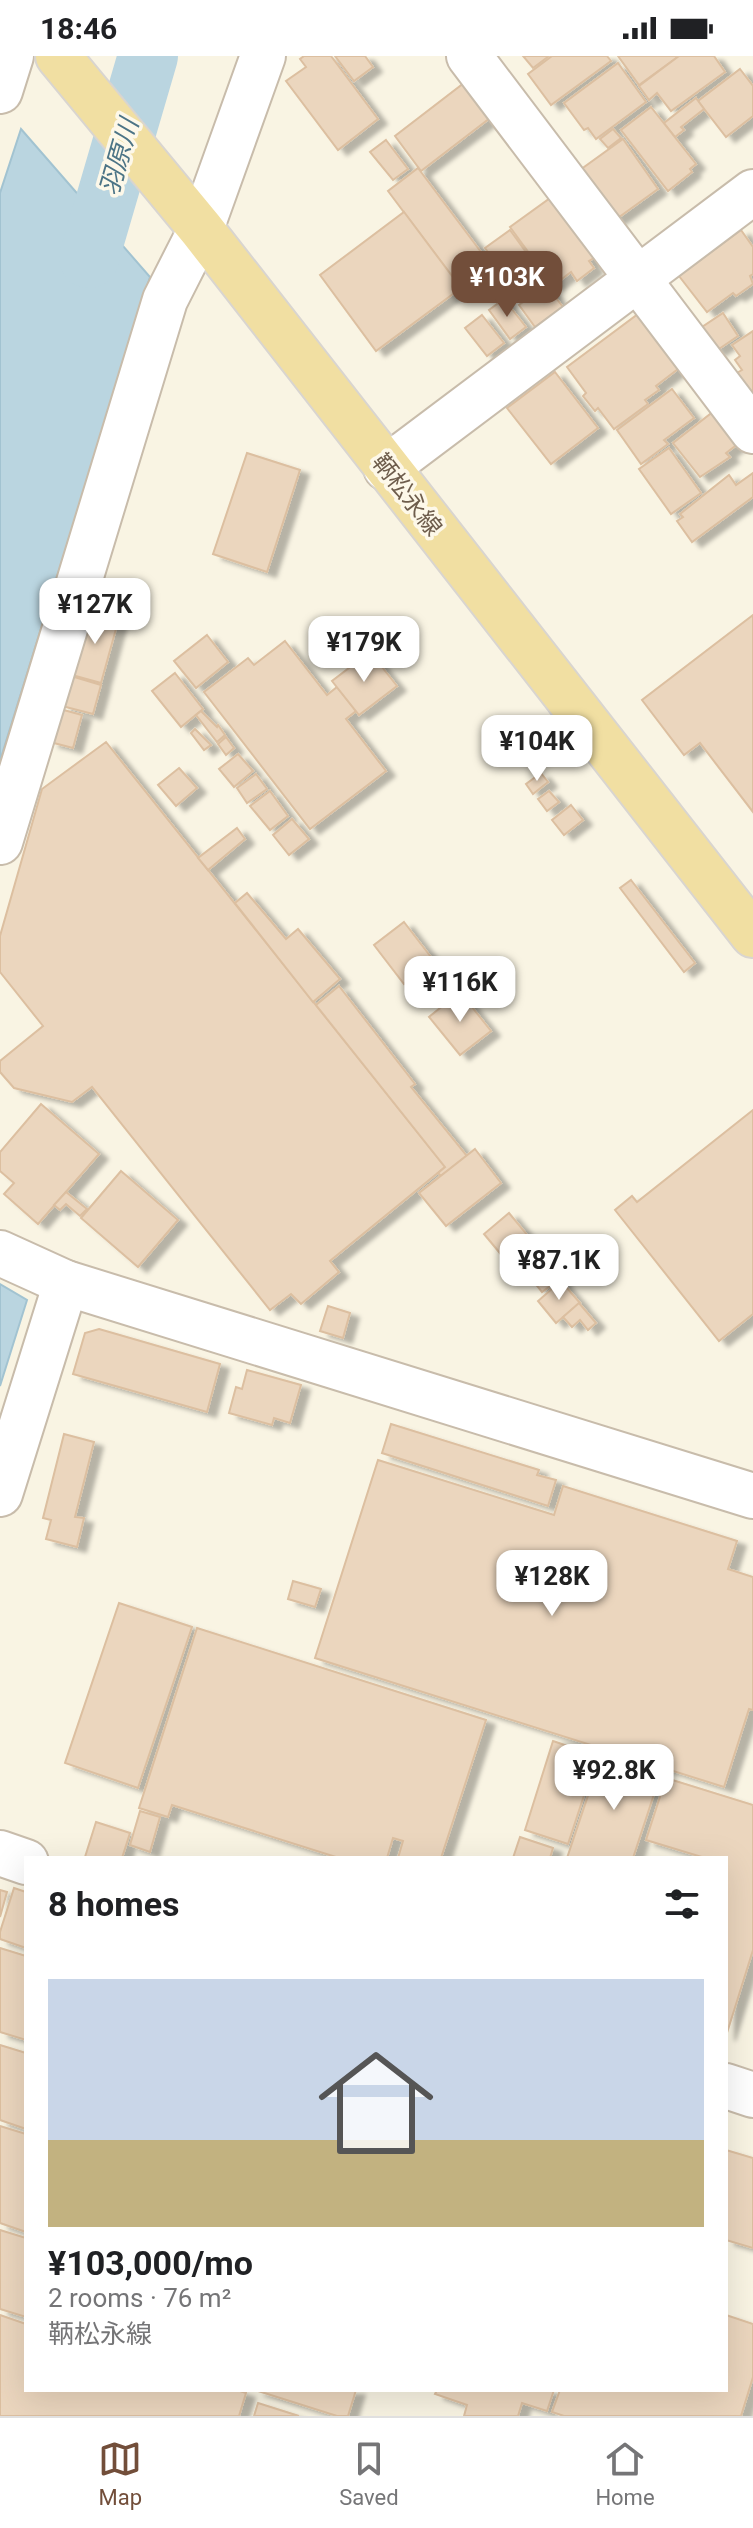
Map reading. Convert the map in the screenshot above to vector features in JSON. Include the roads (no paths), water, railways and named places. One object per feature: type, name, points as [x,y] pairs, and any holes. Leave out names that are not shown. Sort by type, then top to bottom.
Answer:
[{"type":"main road","name":"鞆松永線","points":[[58,56],[201,229],[753,935]]},
{"type":"street","points":[[0,91],[11,56]]},
{"type":"street","points":[[0,842],[165,300],[201,229],[263,56]]},
{"type":"street","points":[[469,56],[753,431]]},
{"type":"street","points":[[386,468],[753,192]]},
{"type":"street","points":[[0,1253],[66,1283],[753,1496]]},
{"type":"street","points":[[0,1494],[66,1283]]},
{"type":"street","points":[[0,1853],[24,1861]]},
{"type":"street","points":[[728,2087],[753,2095]]},
{"type":"water","points":[[21,129],[150,277],[0,761],[0,193]]},
{"type":"water","points":[[0,1284],[27,1300],[0,1386]]},
{"type":"waterway","name":"羽原川","points":[[89,258],[148,56]]}]
